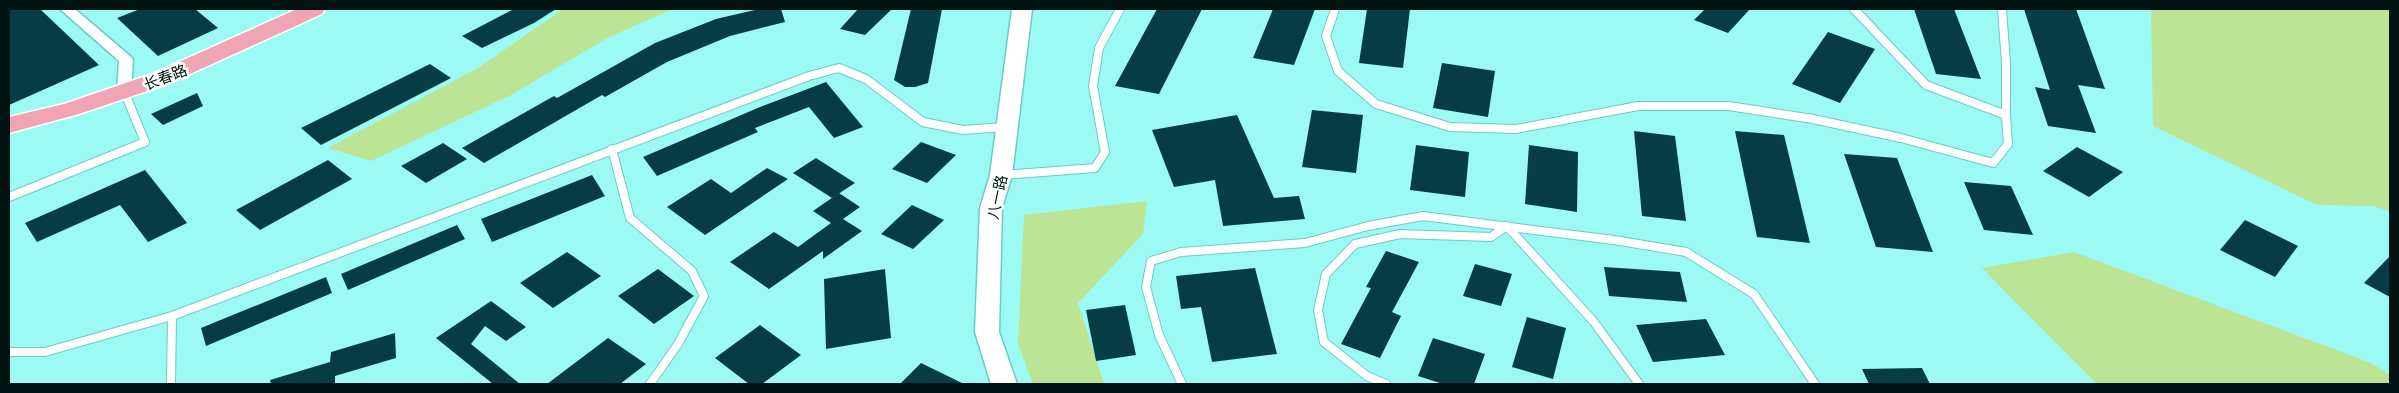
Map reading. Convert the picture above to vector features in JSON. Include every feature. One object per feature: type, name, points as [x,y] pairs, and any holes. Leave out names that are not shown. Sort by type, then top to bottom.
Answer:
[{"type":"main road","name":"长春路","points":[[9,125],[71,109],[160,79],[314,9]]},
{"type":"main road","name":"八一路","points":[[1004,384],[987,332],[990,208],[1001,175],[1022,9]]},
{"type":"street","points":[[67,9],[126,60],[124,91]]},
{"type":"lane","points":[[1001,175],[1096,168],[1105,152],[1093,86],[1099,48],[1120,9]]},
{"type":"lane","points":[[1335,9],[1326,36],[1338,71],[1376,104],[1450,127],[1516,129],[1638,106],[1729,106],[1813,119],[1900,138],[1993,163],[2008,144],[2006,63],[2002,9]]},
{"type":"lane","points":[[1854,9],[1926,85],[2006,115]]},
{"type":"lane","points":[[9,352],[45,352],[172,316],[612,149],[809,76],[839,68],[866,79],[923,122],[963,130],[1007,126]]},
{"type":"lane","points":[[9,197],[145,142],[124,91]]},
{"type":"lane","points":[[612,149],[630,218],[692,270],[704,296],[678,344],[650,384]]},
{"type":"lane","points":[[1182,384],[1159,335],[1146,287],[1151,261],[1181,252],[1305,242],[1368,226],[1423,216],[1614,240],[1686,252],[1754,294],[1815,384]]},
{"type":"lane","points":[[1386,384],[1367,376],[1324,342],[1318,310],[1326,274],[1356,244],[1400,234],[1491,236],[1508,226]]},
{"type":"lane","points":[[1508,226],[1594,322],[1639,384]]},
{"type":"lane","points":[[171,384],[172,316]]},
{"type":"green space","points":[[563,9],[673,9],[609,37],[511,95],[371,161],[328,148],[478,68]]},
{"type":"green space","points":[[2151,9],[2390,9],[2390,211],[2372,206],[2317,205],[2153,126]]},
{"type":"green space","points":[[1147,201],[1143,234],[1078,303],[1104,384],[1033,384],[1018,344],[1024,215]]},
{"type":"green space","points":[[2074,252],[2371,363],[2390,375],[2390,384],[2097,384],[1982,268]]},
{"type":"building","points":[[9,9],[40,9],[99,65],[9,105]]},
{"type":"building","points":[[140,9],[195,9],[218,28],[158,56],[117,18]]},
{"type":"building","points":[[514,9],[556,9],[534,23],[482,48],[462,36]]},
{"type":"building","points":[[759,9],[781,9],[785,22],[730,36],[667,62],[605,97],[602,95],[484,163],[462,148],[554,96],[557,98],[655,43],[716,19]]},
{"type":"building","points":[[858,9],[892,9],[865,35],[840,29]]},
{"type":"building","points":[[911,9],[942,9],[928,83],[915,87],[905,87],[894,80]]},
{"type":"building","points":[[1157,9],[1202,9],[1159,94],[1115,86]]},
{"type":"building","points":[[1273,9],[1315,9],[1294,65],[1253,58]]},
{"type":"building","points":[[1367,9],[1410,9],[1403,68],[1359,63]]},
{"type":"building","points":[[1705,9],[1750,9],[1728,33],[1694,20]]},
{"type":"building","points":[[1914,9],[1954,9],[1981,79],[1936,74]]},
{"type":"building","points":[[2024,9],[2076,9],[2105,89],[2078,85],[2096,133],[2048,126],[2035,87],[2050,90]]},
{"type":"building","points":[[1828,32],[1875,49],[1840,103],[1792,84]]},
{"type":"building","points":[[1442,63],[1495,71],[1488,117],[1433,108]]},
{"type":"building","points":[[430,64],[451,78],[321,145],[301,128]]},
{"type":"building","points":[[826,82],[863,127],[834,138],[809,107],[755,128],[758,132],[657,176],[643,157],[760,107]]},
{"type":"building","points":[[197,93],[203,106],[163,125],[151,114]]},
{"type":"building","points":[[1312,110],[1363,115],[1356,173],[1302,167]]},
{"type":"building","points":[[1237,115],[1274,198],[1299,196],[1305,219],[1223,226],[1215,180],[1174,187],[1152,130]]},
{"type":"building","points":[[1634,131],[1675,136],[1686,221],[1642,216]]},
{"type":"building","points":[[1735,131],[1784,135],[1810,243],[1757,237]]},
{"type":"building","points":[[921,142],[956,155],[927,183],[892,169]]},
{"type":"building","points":[[443,143],[467,159],[426,183],[401,166]]},
{"type":"building","points":[[1416,145],[1469,152],[1465,197],[1410,190]]},
{"type":"building","points":[[1529,145],[1578,152],[1577,212],[1525,204]]},
{"type":"building","points":[[2077,147],[2123,172],[2089,197],[2043,171]]},
{"type":"building","points":[[1844,154],[1897,158],[1933,252],[1876,247]]},
{"type":"building","points":[[816,158],[855,183],[832,198],[793,173]]},
{"type":"building","points":[[328,160],[352,179],[260,230],[236,210]]},
{"type":"building","points":[[767,168],[788,179],[705,235],[667,207],[711,179],[731,193]]},
{"type":"building","points":[[145,170],[187,223],[148,242],[120,205],[37,242],[25,223]]},
{"type":"building","points":[[592,175],[605,196],[492,242],[481,219]]},
{"type":"building","points":[[1964,182],[2011,186],[2033,235],[1984,230]]},
{"type":"building","points":[[839,193],[860,207],[843,219],[862,231],[823,259],[823,251],[769,289],[730,262],[774,232],[798,247],[831,223],[813,211]]},
{"type":"building","points":[[912,205],[944,220],[913,249],[881,234]]},
{"type":"building","points":[[2245,220],[2298,246],[2275,277],[2220,250]]},
{"type":"building","points":[[457,225],[465,239],[348,290],[341,274]]},
{"type":"building","points":[[1386,251],[1419,262],[1392,312],[1401,316],[1380,358],[1341,344],[1371,288],[1366,287]]},
{"type":"building","points":[[567,252],[601,276],[553,308],[520,283]]},
{"type":"building","points":[[2390,256],[2390,297],[2364,283]]},
{"type":"building","points":[[1475,264],[1512,274],[1501,306],[1463,296]]},
{"type":"building","points":[[1604,267],[1680,272],[1687,302],[1609,296]]},
{"type":"building","points":[[1255,268],[1277,354],[1212,362],[1201,307],[1181,309],[1176,276]]},
{"type":"building","points":[[658,269],[694,296],[654,324],[618,296]]},
{"type":"building","points":[[885,269],[891,338],[826,349],[824,279]]},
{"type":"building","points":[[326,277],[332,293],[206,346],[201,328]]},
{"type":"building","points":[[491,301],[526,327],[506,341],[485,326],[471,344],[520,384],[493,384],[436,338]]},
{"type":"building","points":[[1125,305],[1136,355],[1096,361],[1086,310]]},
{"type":"building","points":[[1527,317],[1566,328],[1553,379],[1512,367]]},
{"type":"building","points":[[1706,319],[1725,355],[1653,362],[1636,325]]},
{"type":"building","points":[[760,325],[801,355],[762,384],[749,384],[715,358]]},
{"type":"building","points":[[395,333],[396,358],[335,376],[335,384],[271,384],[270,380],[330,362],[331,352]]},
{"type":"building","points":[[608,338],[646,364],[620,384],[547,384]]},
{"type":"building","points":[[1433,338],[1485,354],[1474,384],[1443,384],[1418,376]]},
{"type":"building","points":[[921,363],[964,384],[900,384]]},
{"type":"building","points":[[1922,368],[1930,384],[1869,384],[1862,369]]}]
